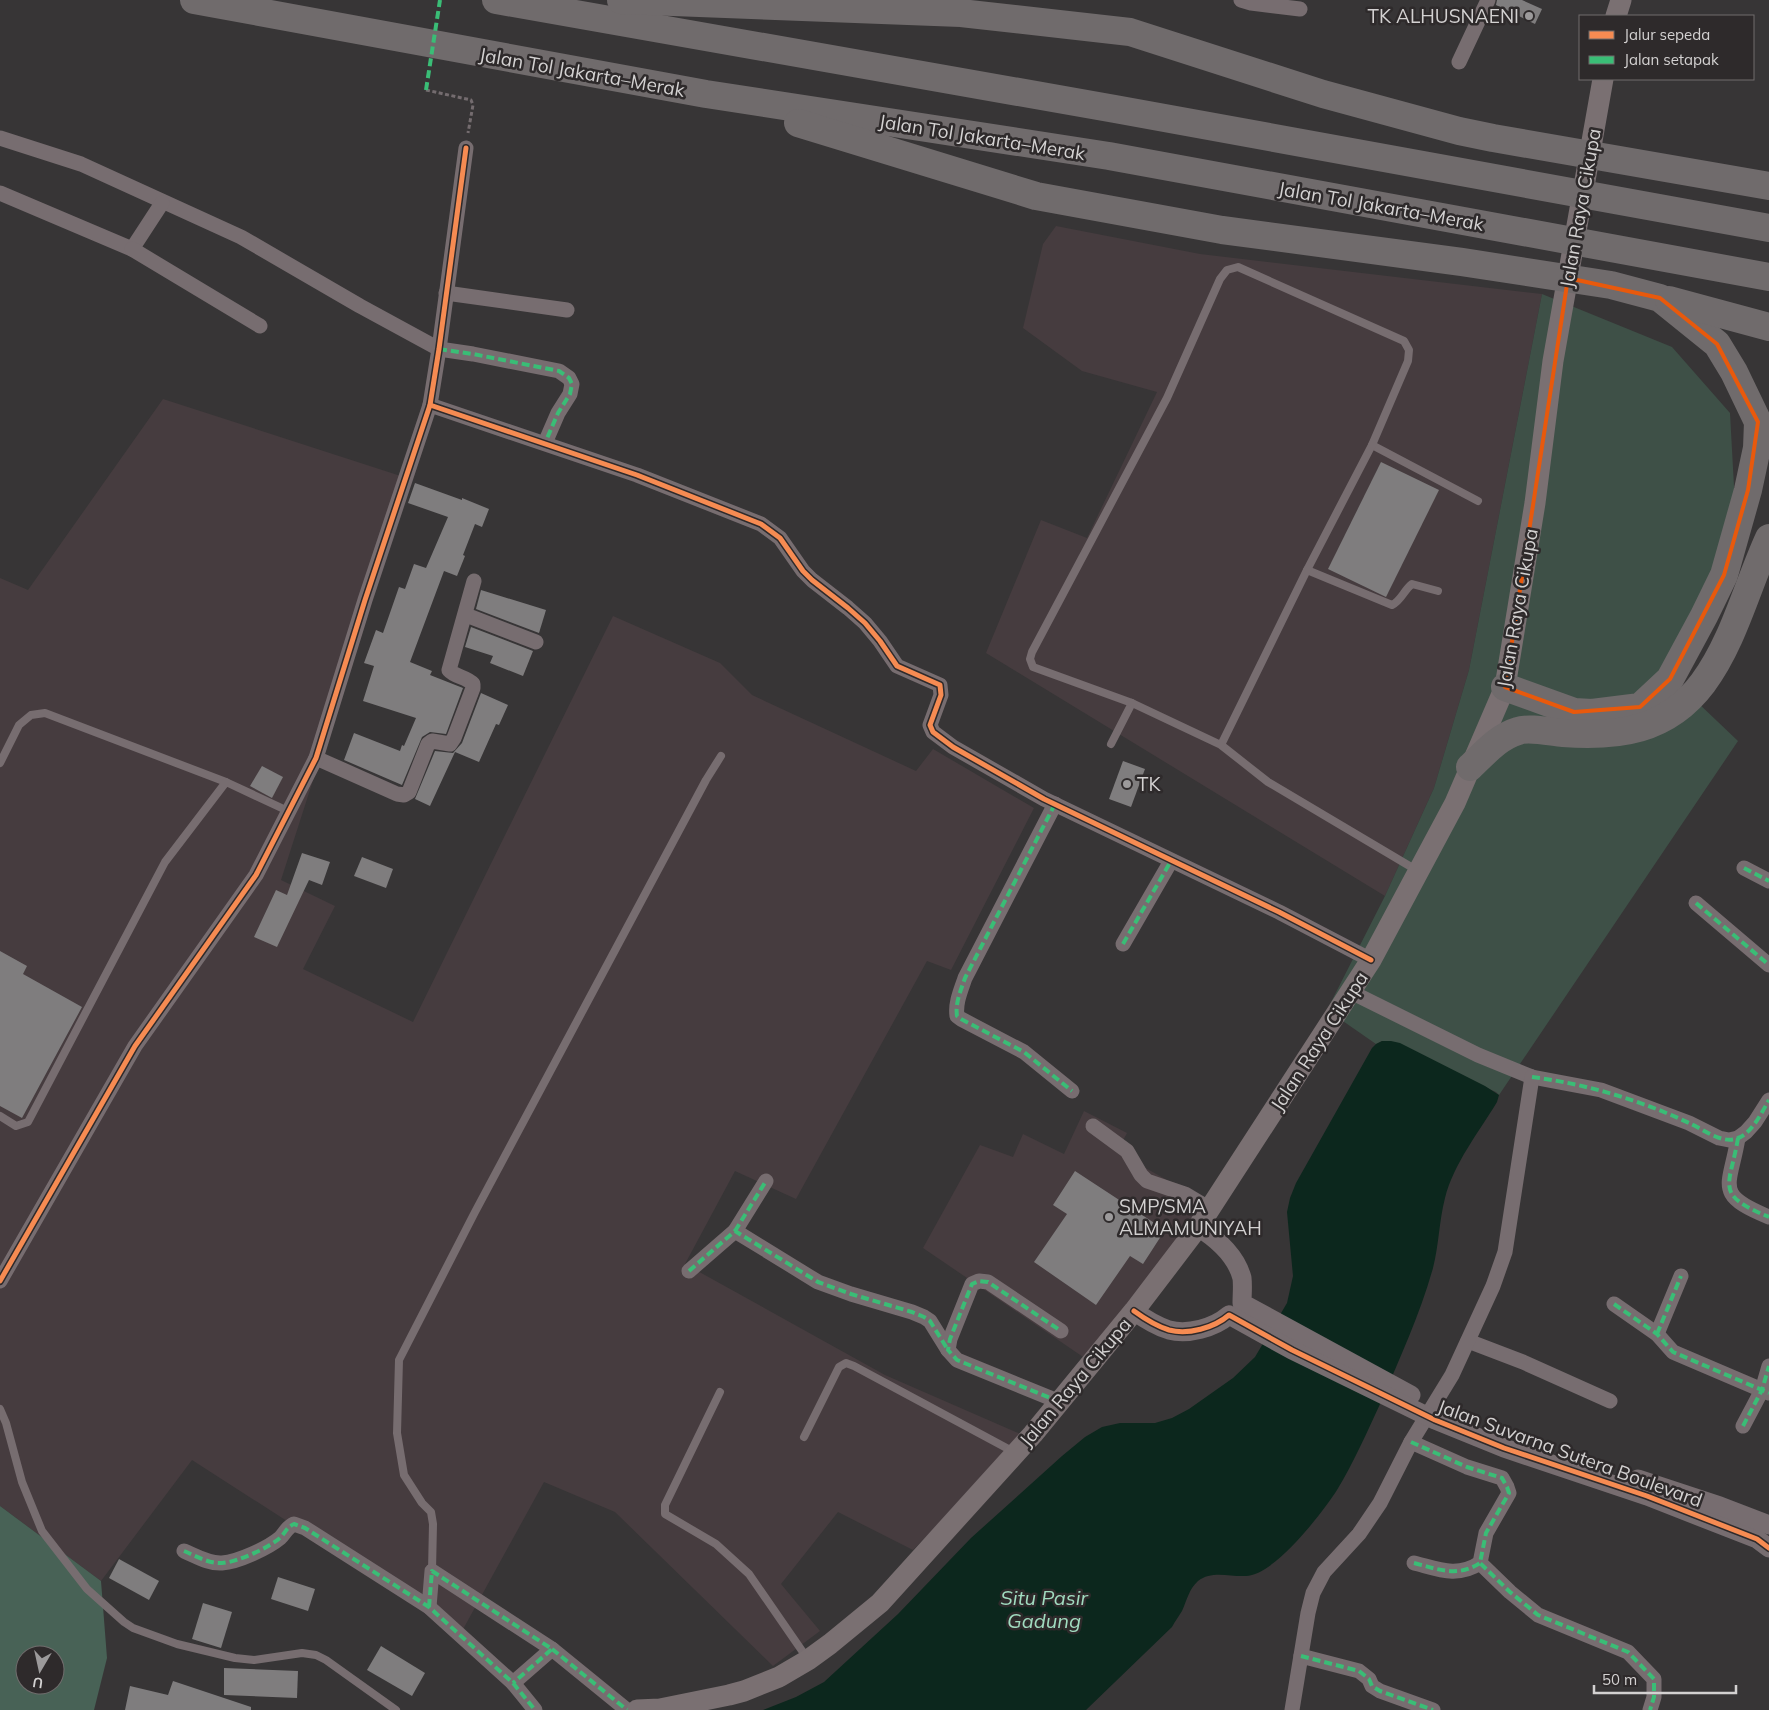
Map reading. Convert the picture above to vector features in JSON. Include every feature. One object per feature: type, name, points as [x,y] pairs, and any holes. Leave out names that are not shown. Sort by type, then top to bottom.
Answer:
[{"type":"highway","name":"Jalan Tol Jakarta–Merak","points":[[194,0],[706,94],[1109,156],[1769,277]]},
{"type":"highway","points":[[508,2],[572,0]]},
{"type":"highway","points":[[620,0],[799,4],[961,14],[1130,32],[1323,94],[1459,131],[1769,186]]},
{"type":"highway","points":[[508,2],[1086,104],[1769,228]]},
{"type":"highway","points":[[706,94],[1036,196],[1222,230],[1462,262],[1611,285],[1769,327]]},
{"type":"highway","points":[[1506,687],[1574,712],[1592,713],[1640,707],[1670,679],[1724,575],[1748,490],[1757,448],[1758,422],[1734,372],[1717,344],[1660,298]]},
{"type":"highway","points":[[1470,767],[1500,738],[1520,730],[1595,734],[1626,732],[1658,722],[1681,707],[1702,685],[1719,659],[1769,538]]},
{"type":"main road","points":[[1616,15],[1621,0]]},
{"type":"main road","name":"Jalan Raya Cikupa","points":[[638,1710],[660,1709],[744,1691],[778,1677],[808,1660],[880,1603],[1016,1453],[1134,1311],[1210,1210],[1371,960],[1420,872],[1455,803],[1506,687],[1535,503],[1553,361],[1601,86]]},
{"type":"street","points":[[1240,0],[1251,3],[1300,8]]},
{"type":"street","points":[[1459,62],[1488,0]]},
{"type":"street","points":[[2,143],[81,164],[241,237],[439,349],[559,371],[569,378],[572,384],[570,394],[558,413],[545,443]]},
{"type":"street","points":[[0,1281],[135,1046],[256,875],[316,758],[365,600],[430,404],[466,148]]},
{"type":"street","points":[[0,193],[132,249],[260,326]]},
{"type":"street","points":[[132,249],[162,202]]},
{"type":"street","points":[[446,293],[567,310]]},
{"type":"street","points":[[430,404],[637,476],[761,524],[780,538],[796,562],[812,580],[865,623],[897,666],[940,685],[942,695],[930,725],[933,732],[953,747],[1055,804],[1279,912],[1371,960]]},
{"type":"street","points":[[316,758],[397,794],[404,795],[409,792],[428,744],[432,741],[450,744],[454,738],[473,688],[471,681],[451,673],[449,670],[474,581]]},
{"type":"street","points":[[466,615],[536,642]]},
{"type":"street","points":[[1055,804],[965,978],[958,996],[956,1016],[1024,1052],[1072,1091]]},
{"type":"street","points":[[1123,944],[1171,861]]},
{"type":"street","points":[[1744,868],[1769,881]]},
{"type":"street","points":[[1696,903],[1769,965]]},
{"type":"street","points":[[1351,992],[1478,1056],[1532,1077],[1601,1090],[1689,1123],[1719,1138],[1729,1140],[1738,1138],[1755,1122],[1769,1100]]},
{"type":"street","points":[[1292,1710],[1313,1593],[1324,1572],[1359,1534],[1380,1503],[1412,1442],[1452,1375],[1493,1286],[1505,1252],[1532,1077]]},
{"type":"street","points":[[1093,1126],[1127,1151],[1141,1175],[1147,1181],[1185,1194],[1210,1210]]},
{"type":"street","points":[[1738,1138],[1728,1182],[1730,1194],[1737,1201],[1769,1217]]},
{"type":"street","points":[[689,1271],[735,1231],[766,1181]]},
{"type":"street","points":[[1134,1311],[1151,1323],[1170,1330],[1194,1330],[1219,1323],[1235,1309],[1242,1279],[1236,1265],[1228,1252],[1214,1238],[1198,1227]]},
{"type":"street","points":[[735,1231],[818,1282],[924,1317],[930,1322],[948,1350],[957,1360],[1060,1402]]},
{"type":"street","points":[[1658,1334],[1681,1276]]},
{"type":"street","points":[[948,1350],[950,1339],[972,1284],[979,1281],[988,1282],[1061,1331]]},
{"type":"street","points":[[1614,1304],[1658,1334],[1673,1352],[1765,1391]]},
{"type":"street","points":[[1235,1309],[1459,1420],[1485,1431],[1720,1506],[1769,1525]]},
{"type":"street","name":"Jalan Suvarna Sutera Boulevard","points":[[1235,1309],[1292,1350],[1435,1420],[1504,1448],[1647,1496],[1758,1539],[1769,1548]]},
{"type":"street","points":[[1468,1341],[1522,1362],[1610,1401]]},
{"type":"street","points":[[1743,1426],[1765,1391],[1769,1366]]},
{"type":"street","points":[[1412,1442],[1502,1478],[1509,1493],[1486,1533],[1480,1563],[1470,1570],[1451,1572],[1414,1563]]},
{"type":"street","points":[[184,1551],[202,1560],[221,1563],[238,1559],[260,1550],[280,1538],[294,1524],[305,1528],[429,1607],[513,1684],[535,1710]]},
{"type":"street","points":[[1480,1563],[1510,1592],[1538,1615],[1628,1652],[1654,1679],[1654,1697],[1650,1710]]},
{"type":"street","points":[[429,1607],[432,1571],[552,1650],[627,1710]]},
{"type":"street","points":[[513,1684],[552,1650]]},
{"type":"street","points":[[1301,1656],[1358,1671],[1369,1679],[1372,1686],[1380,1691],[1433,1710]]},
{"type":"lane","points":[[1221,745],[1307,570],[1372,446],[1408,361],[1409,350],[1404,341],[1238,267],[1227,270],[1220,279],[1167,398],[1030,659],[1033,667],[1132,703],[1221,745],[1268,782],[1420,872]]},
{"type":"lane","points":[[1372,446],[1478,501]]},
{"type":"lane","points":[[1307,570],[1392,605],[1398,602],[1412,584],[1438,591]]},
{"type":"lane","points":[[1112,744],[1132,703]]},
{"type":"lane","points":[[0,763],[19,725],[31,715],[45,712],[226,782],[288,811]]},
{"type":"lane","points":[[432,1571],[433,1524],[431,1512],[422,1503],[404,1475],[397,1433],[398,1360],[706,780],[721,756]]},
{"type":"lane","points":[[0,1116],[16,1126],[28,1122],[165,862],[226,782]]},
{"type":"lane","points":[[804,1437],[839,1367],[846,1363],[1016,1453]]},
{"type":"lane","points":[[720,1392],[666,1506],[666,1514],[716,1544],[749,1574],[808,1660]]},
{"type":"lane","points":[[0,1409],[6,1423],[22,1482],[42,1531],[87,1589],[124,1622],[133,1628],[177,1644],[235,1658],[254,1660],[302,1653],[316,1656],[326,1660],[396,1710]]},
{"type":"path","points":[[426,90],[471,100],[473,106],[466,148]]},
{"type":"highlighted area","points":[[1568,278],[1660,298],[1717,344],[1758,422],[1748,490],[1724,575],[1670,679],[1640,707],[1574,712],[1505,687]]},
{"type":"shaded area","points":[[1056,226],[1200,254],[1542,294],[1469,670],[1434,788],[1385,896],[986,653],[1041,520],[1087,538],[1157,392],[1082,371],[1023,328],[1043,244]]},
{"type":"shaded area","points":[[1542,294],[1672,347],[1730,413],[1735,505],[1675,681],[1738,741],[1499,1095],[1382,1041],[1376,1044],[1327,1010],[1385,896],[1434,788],[1469,670]]},
{"type":"shaded area","points":[[163,399],[410,479],[281,880],[335,906],[303,969],[413,1022],[613,616],[720,663],[752,695],[916,771],[933,749],[1034,808],[951,970],[927,961],[796,1199],[735,1171],[685,1264],[885,1375],[1025,1436],[913,1550],[838,1512],[781,1584],[820,1631],[773,1666],[615,1512],[544,1482],[461,1633],[192,1460],[101,1581],[0,1506],[0,578],[28,590]]},
{"type":"shaded area","points":[[1084,1111],[1127,1133],[1117,1152],[1208,1203],[1089,1361],[923,1248],[980,1145],[1013,1157],[1023,1134],[1064,1154]]},
{"type":"shaded area","points":[[0,1506],[101,1581],[107,1658],[94,1710],[0,1710]]},
{"type":"water","name":"Situ Pasir Gadung","points":[[1382,1041],[1400,1043],[1499,1095],[1497,1102],[1454,1172],[1449,1185],[1443,1207],[1435,1259],[1428,1285],[1381,1402],[1355,1458],[1337,1490],[1321,1513],[1297,1541],[1284,1554],[1258,1573],[1246,1576],[1215,1575],[1198,1581],[1190,1591],[1182,1611],[1172,1627],[1086,1710],[763,1710],[796,1697],[824,1682],[898,1614],[971,1538],[1085,1437],[1102,1427],[1120,1423],[1155,1423],[1172,1418],[1189,1409],[1233,1378],[1255,1357],[1287,1303],[1293,1276],[1287,1212],[1296,1183],[1372,1048]]},
{"type":"building","name":"TK ALHUSNAENI","points":[[1497,0],[1522,0],[1542,9],[1535,24],[1496,5]]},
{"type":"building","points":[[1381,462],[1439,490],[1386,597],[1328,569]]},
{"type":"building","points":[[415,483],[489,509],[482,527],[475,524],[457,576],[444,571],[410,662],[432,671],[430,675],[463,688],[446,734],[430,732],[422,737],[402,785],[344,760],[354,733],[400,751],[416,718],[363,701],[374,666],[364,663],[376,630],[383,633],[399,587],[405,589],[414,564],[426,568],[448,517],[408,503]]},
{"type":"building","points":[[481,590],[546,610],[539,633],[476,609]]},
{"type":"building","points":[[471,627],[533,651],[523,676],[490,663],[493,656],[465,647]]},
{"type":"building","points":[[481,693],[508,705],[499,725],[496,724],[479,762],[455,752],[430,806],[415,799],[435,751],[453,753],[462,743]]},
{"type":"building","name":"TK","points":[[1123,761],[1145,769],[1131,807],[1109,799]]},
{"type":"building","points":[[262,766],[283,777],[272,798],[250,786]]},
{"type":"building","points":[[302,853],[330,862],[322,885],[309,880],[277,947],[254,937],[276,890],[287,895]]},
{"type":"building","points":[[362,857],[393,869],[386,888],[354,876]]},
{"type":"building","points":[[0,951],[27,966],[23,974],[82,1007],[22,1118],[0,1106]]},
{"type":"building","points":[[1075,1171],[1165,1230],[1143,1264],[1130,1256],[1096,1305],[1034,1262],[1067,1214],[1053,1205]]},
{"type":"building","points":[[119,1559],[159,1581],[149,1600],[109,1578]]},
{"type":"building","points":[[278,1577],[315,1589],[308,1611],[271,1599]]},
{"type":"building","points":[[203,1603],[232,1612],[221,1648],[192,1639]]},
{"type":"building","points":[[381,1646],[425,1673],[412,1696],[367,1670]]},
{"type":"building","points":[[224,1668],[298,1671],[297,1698],[224,1695]]},
{"type":"building","points":[[173,1681],[251,1707],[251,1710],[125,1710],[130,1686],[168,1695]]},
{"type":"marked path","points":[[426,90],[440,0]]},
{"type":"marked path","points":[[439,349],[559,371],[569,378],[572,384],[570,394],[558,413],[545,443]]},
{"type":"marked path","points":[[1055,804],[965,978],[957,1006],[957,1016],[1024,1052],[1072,1091]]},
{"type":"marked path","points":[[1123,944],[1171,861]]},
{"type":"marked path","points":[[1744,868],[1769,881]]},
{"type":"marked path","points":[[1696,903],[1769,965]]},
{"type":"marked path","points":[[1532,1077],[1572,1084],[1632,1100],[1719,1138],[1732,1140],[1748,1132],[1769,1100]]},
{"type":"marked path","points":[[1738,1138],[1730,1178],[1732,1195],[1739,1202],[1769,1217]]},
{"type":"marked path","points":[[735,1231],[766,1181]]},
{"type":"marked path","points":[[689,1271],[735,1231],[818,1282],[924,1317],[930,1321],[948,1350]]},
{"type":"marked path","points":[[1657,1334],[1681,1276]]},
{"type":"marked path","points":[[1060,1402],[957,1360],[948,1350],[950,1339],[972,1284],[979,1281],[988,1282],[1061,1331]]},
{"type":"marked path","points":[[1614,1304],[1657,1334],[1673,1352],[1769,1393]]},
{"type":"marked path","points":[[1743,1426],[1762,1390],[1769,1366]]},
{"type":"marked path","points":[[1411,1442],[1467,1467],[1502,1478],[1509,1493],[1486,1533],[1480,1563],[1510,1592],[1538,1615],[1628,1652],[1654,1679],[1654,1697],[1650,1710]]},
{"type":"marked path","points":[[184,1551],[212,1562],[229,1562],[268,1546],[280,1538],[294,1524],[305,1528],[429,1607],[513,1683],[535,1710]]},
{"type":"marked path","points":[[1414,1563],[1447,1571],[1472,1568],[1480,1563]]},
{"type":"marked path","points":[[429,1607],[432,1571],[552,1649],[513,1683]]},
{"type":"marked path","points":[[552,1649],[627,1710]]},
{"type":"marked path","points":[[1301,1656],[1359,1671],[1369,1679],[1372,1686],[1380,1691],[1433,1710]]},
{"type":"cycle path","points":[[0,1281],[135,1046],[256,875],[316,758],[365,600],[430,405],[466,148]]},
{"type":"cycle path","points":[[430,405],[637,475],[761,524],[780,538],[803,571],[812,580],[865,623],[897,666],[940,685],[941,695],[930,725],[933,732],[953,747],[1044,799],[1279,912],[1371,960]]},
{"type":"cycle path","points":[[1134,1311],[1169,1330],[1184,1332],[1216,1324],[1229,1315],[1292,1350],[1435,1420],[1504,1448],[1647,1496],[1757,1539],[1769,1548]]},
{"type":"place","name":"TK ALHUSNAENI","points":[[1529,16]]},
{"type":"place","name":"TK","points":[[1127,784]]},
{"type":"place","name":"SMP/SMA ALMAMUNIYAH","points":[[1109,1217]]}]
